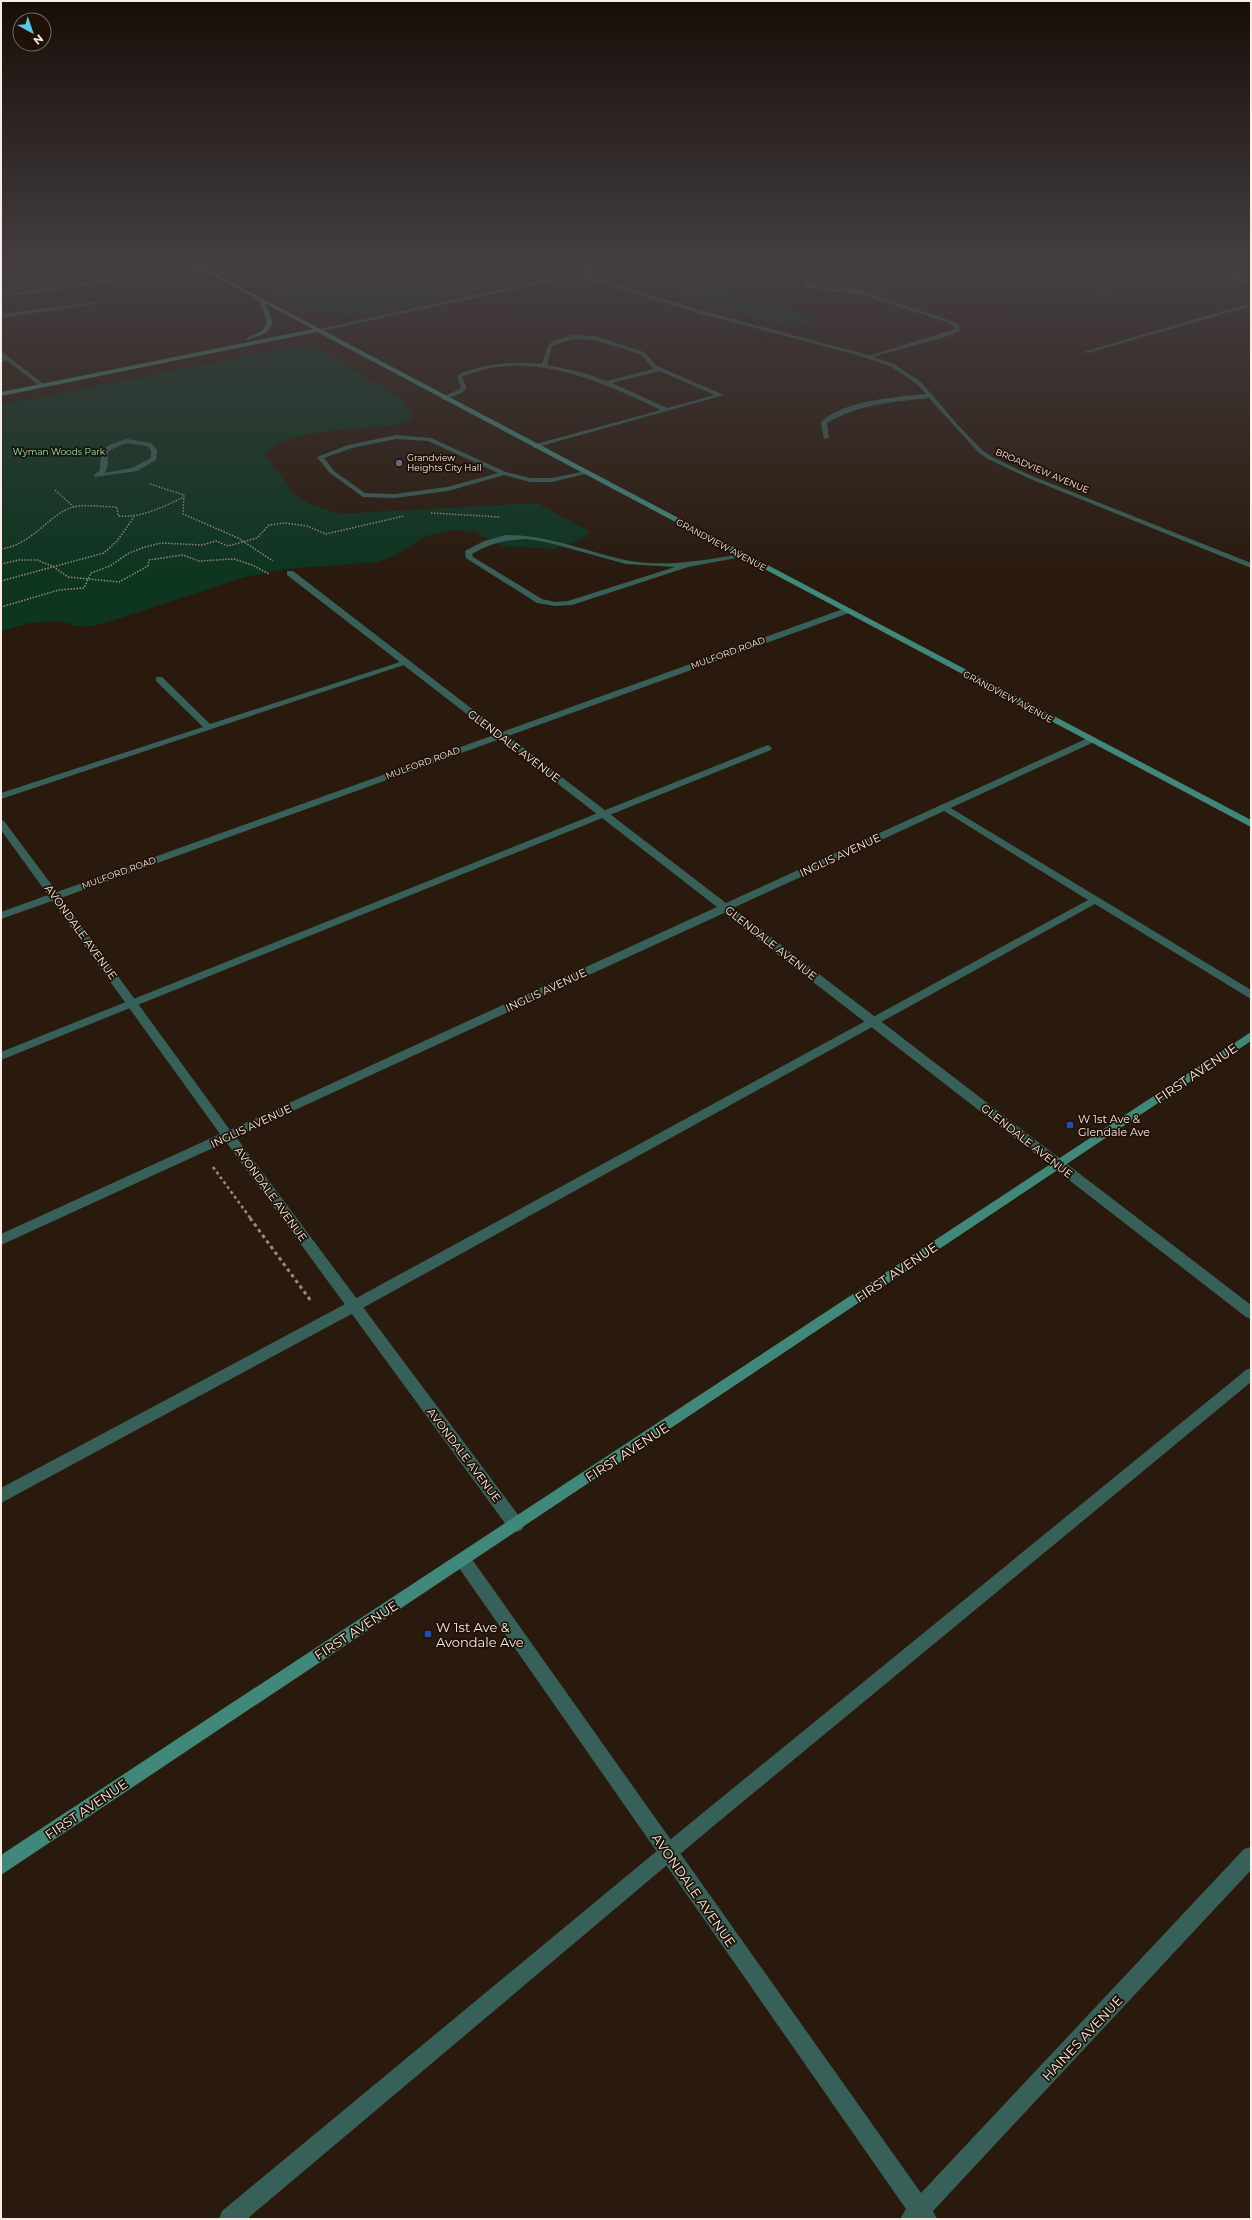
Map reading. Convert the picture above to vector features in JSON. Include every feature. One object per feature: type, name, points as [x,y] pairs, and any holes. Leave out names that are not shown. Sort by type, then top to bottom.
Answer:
[{"type":"main road","points":[[1,394],[134,368]]},
{"type":"main road","name":"GRANDVIEW AVENUE","points":[[387,368],[1251,824]]},
{"type":"main road","name":"FIRST AVENUE","points":[[1,1866],[1251,1036]]},
{"type":"street","points":[[19,368],[44,386]]},
{"type":"street","points":[[444,398],[460,392],[464,388],[459,376],[467,371],[486,368]]},
{"type":"street","points":[[549,368],[568,370],[606,383],[667,410]]},
{"type":"street","points":[[534,446],[721,395],[656,368]]},
{"type":"street","name":"BROADVIEW AVENUE","points":[[896,368],[920,384],[928,396],[980,452],[1001,464],[1251,566]]},
{"type":"street","points":[[606,383],[660,369]]},
{"type":"street","points":[[826,438],[824,422],[832,416],[882,401],[928,396]]},
{"type":"street","points":[[504,473],[448,489],[395,496],[363,495],[332,472],[320,457],[350,446],[396,437],[429,439],[504,473],[530,480],[552,480],[586,473]]},
{"type":"street","points":[[127,441],[140,441],[149,444],[154,450],[154,459],[149,464],[118,472],[96,476],[103,471],[104,453],[110,447],[127,441]]},
{"type":"street","points":[[687,565],[648,565],[626,562],[557,542],[518,537],[496,539],[479,544],[468,553],[470,558],[540,601],[555,604],[569,603],[687,565],[743,556]]},
{"type":"street","name":"GLENDALE AVENUE","points":[[290,573],[1251,1314]]},
{"type":"street","name":"MULFORD ROAD","points":[[1,916],[846,611]]},
{"type":"street","points":[[1,796],[406,663]]},
{"type":"street","points":[[159,679],[209,728]]},
{"type":"street","name":"INGLIS AVENUE","points":[[1,1240],[1091,740]]},
{"type":"street","points":[[1,1056],[768,748]]},
{"type":"street","points":[[944,807],[1251,995]]},
{"type":"street","name":"AVONDALE AVENUE","points":[[1,822],[229,1136],[516,1525]]},
{"type":"street","points":[[1,1496],[354,1306],[1095,900]]},
{"type":"street","points":[[230,2219],[668,1852],[1251,1374]]},
{"type":"street","name":"AVONDALE AVENUE","points":[[463,1560],[668,1852],[919,2216]]},
{"type":"street","name":"HAINES AVENUE","points":[[919,2216],[1251,1856]]},
{"type":"path","points":[[118,472],[184,495],[184,497]]},
{"type":"path","points":[[55,490],[74,507]]},
{"type":"path","points":[[1,549],[13,547],[41,530],[52,518],[74,507],[117,507],[118,516],[134,517],[148,515],[155,509],[184,497]]},
{"type":"path","points":[[184,497],[183,514],[242,541],[279,565]]},
{"type":"path","points":[[427,512],[490,515],[506,518]]},
{"type":"path","points":[[1,607],[60,590],[84,588],[91,573],[110,566],[129,553],[145,547],[168,543],[202,545],[216,541],[228,546],[257,538],[269,525],[285,523],[307,526],[326,534],[408,515]]},
{"type":"path","points":[[1,581],[104,553],[114,547],[134,517]]},
{"type":"path","points":[[1,564],[19,560],[37,560],[54,567],[68,577],[119,582],[148,566],[149,560],[166,556],[183,555],[198,561],[215,558],[234,559],[252,564],[274,577]]},
{"type":"path","points":[[200,1149],[326,1321]]},
{"type":"green space","name":"Wyman Woods Park","points":[[189,368],[350,368],[397,396],[406,404],[413,418],[390,426],[326,431],[299,436],[275,446],[265,454],[294,494],[310,504],[338,514],[537,503],[589,531],[587,537],[553,549],[503,546],[474,532],[452,530],[426,536],[394,556],[378,562],[285,569],[245,577],[102,624],[82,627],[58,621],[29,623],[1,631],[1,405]]},
{"type":"place","name":"Grandview Heights City Hall","points":[[399,463]]},
{"type":"place","name":"W 1st Ave & Glendale Ave","points":[[1070,1125]]},
{"type":"place","name":"W 1st Ave & Avondale Ave","points":[[428,1634]]}]
